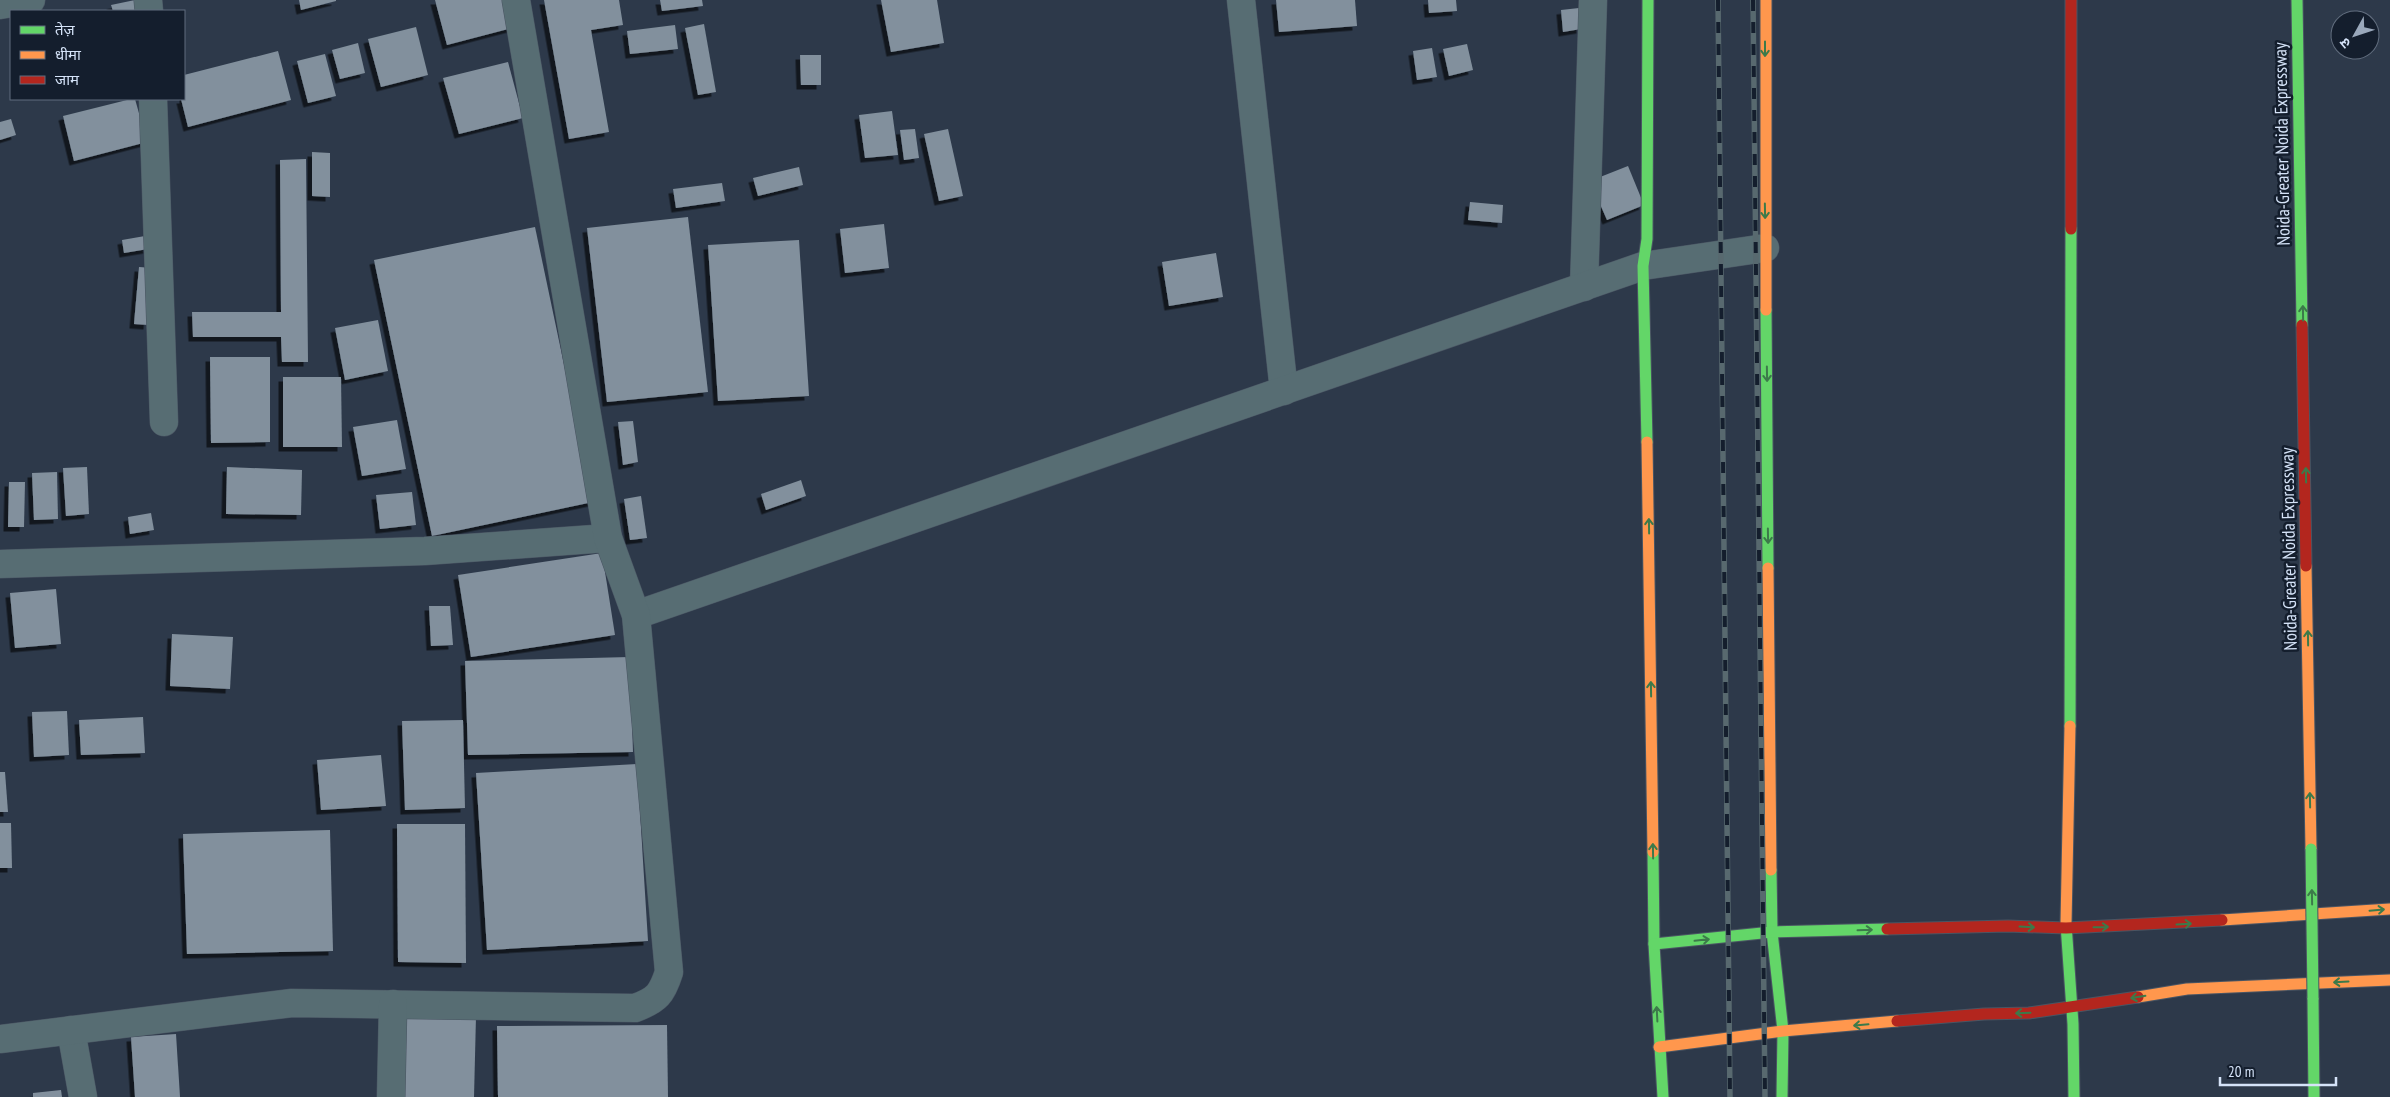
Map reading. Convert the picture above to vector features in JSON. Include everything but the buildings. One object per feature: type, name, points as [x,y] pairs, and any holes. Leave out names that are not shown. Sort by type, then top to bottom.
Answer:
[{"type":"main road","points":[[1648,0],[1647,239],[1643,266],[1649,507],[1654,944],[1659,1047],[1662,1054],[1662,1097]]},
{"type":"main road","points":[[1766,0],[1765,248],[1772,932],[1783,1032],[1782,1097]]},
{"type":"main road","points":[[2071,0],[2070,716],[2066,928],[2072,1008],[2074,1097]]},
{"type":"main road","name":"Noida-Greater Noida Expressway","points":[[2297,0],[2314,1097]]},
{"type":"main road","points":[[1654,944],[1772,932],[2008,926],[2066,928],[2276,918],[2390,909]]},
{"type":"main road","points":[[1659,1047],[1783,1032],[2072,1008],[2186,990],[2390,980]]},
{"type":"street","points":[[0,6],[31,0]]},
{"type":"street","points":[[0,1039],[292,1003],[635,1008],[652,1002],[664,989],[669,972],[636,616],[608,538],[516,0]]},
{"type":"street","points":[[1241,0],[1284,391]]},
{"type":"street","points":[[1584,286],[1593,0]]},
{"type":"street","points":[[154,100],[164,422]]},
{"type":"street","points":[[636,616],[1643,266],[1765,248]]},
{"type":"street","points":[[0,564],[425,551],[608,538]]},
{"type":"street","points":[[391,1097],[392,1004]]},
{"type":"street","points":[[71,1030],[82,1097]]},
{"type":"railway","points":[[1718,0],[1730,1097]]},
{"type":"railway","points":[[1753,0],[1765,1097]]},
{"type":"traffic: fast","points":[[1647,442],[1643,266],[1647,239],[1648,0]]},
{"type":"traffic: fast","points":[[2297,0],[2302,325]]},
{"type":"traffic: fast","points":[[2070,726],[2071,229]]},
{"type":"traffic: fast","points":[[1766,310],[1768,568]]},
{"type":"traffic: fast","points":[[2311,849],[2313,998]]},
{"type":"traffic: fast","points":[[1653,852],[1654,944],[1663,1097]]},
{"type":"traffic: fast","points":[[1771,870],[1772,932],[1783,1031],[1782,1097]]},
{"type":"traffic: fast","points":[[2066,924],[2073,1024],[2074,1097]]},
{"type":"traffic: fast","points":[[1654,944],[1772,932],[1887,929]]},
{"type":"traffic: fast","points":[[2313,998],[2314,1097]]},
{"type":"traffic: slow","points":[[1766,0],[1766,310]]},
{"type":"traffic: slow","points":[[1647,442],[1653,852]]},
{"type":"traffic: slow","points":[[2306,566],[2311,849]]},
{"type":"traffic: slow","points":[[1768,568],[1771,870]]},
{"type":"traffic: slow","points":[[2066,924],[2070,726]]},
{"type":"traffic: slow","points":[[2222,920],[2390,909]]},
{"type":"traffic: slow","points":[[2138,997],[2187,989],[2390,980]]},
{"type":"traffic: slow","points":[[1659,1047],[1783,1031],[1897,1021]]},
{"type":"traffic: jam","points":[[2071,0],[2071,229]]},
{"type":"traffic: jam","points":[[2302,325],[2306,566]]},
{"type":"traffic: jam","points":[[1887,929],[2008,926],[2066,928],[2222,920]]},
{"type":"traffic: jam","points":[[1897,1021],[1984,1014],[2029,1013],[2138,997]]}]
